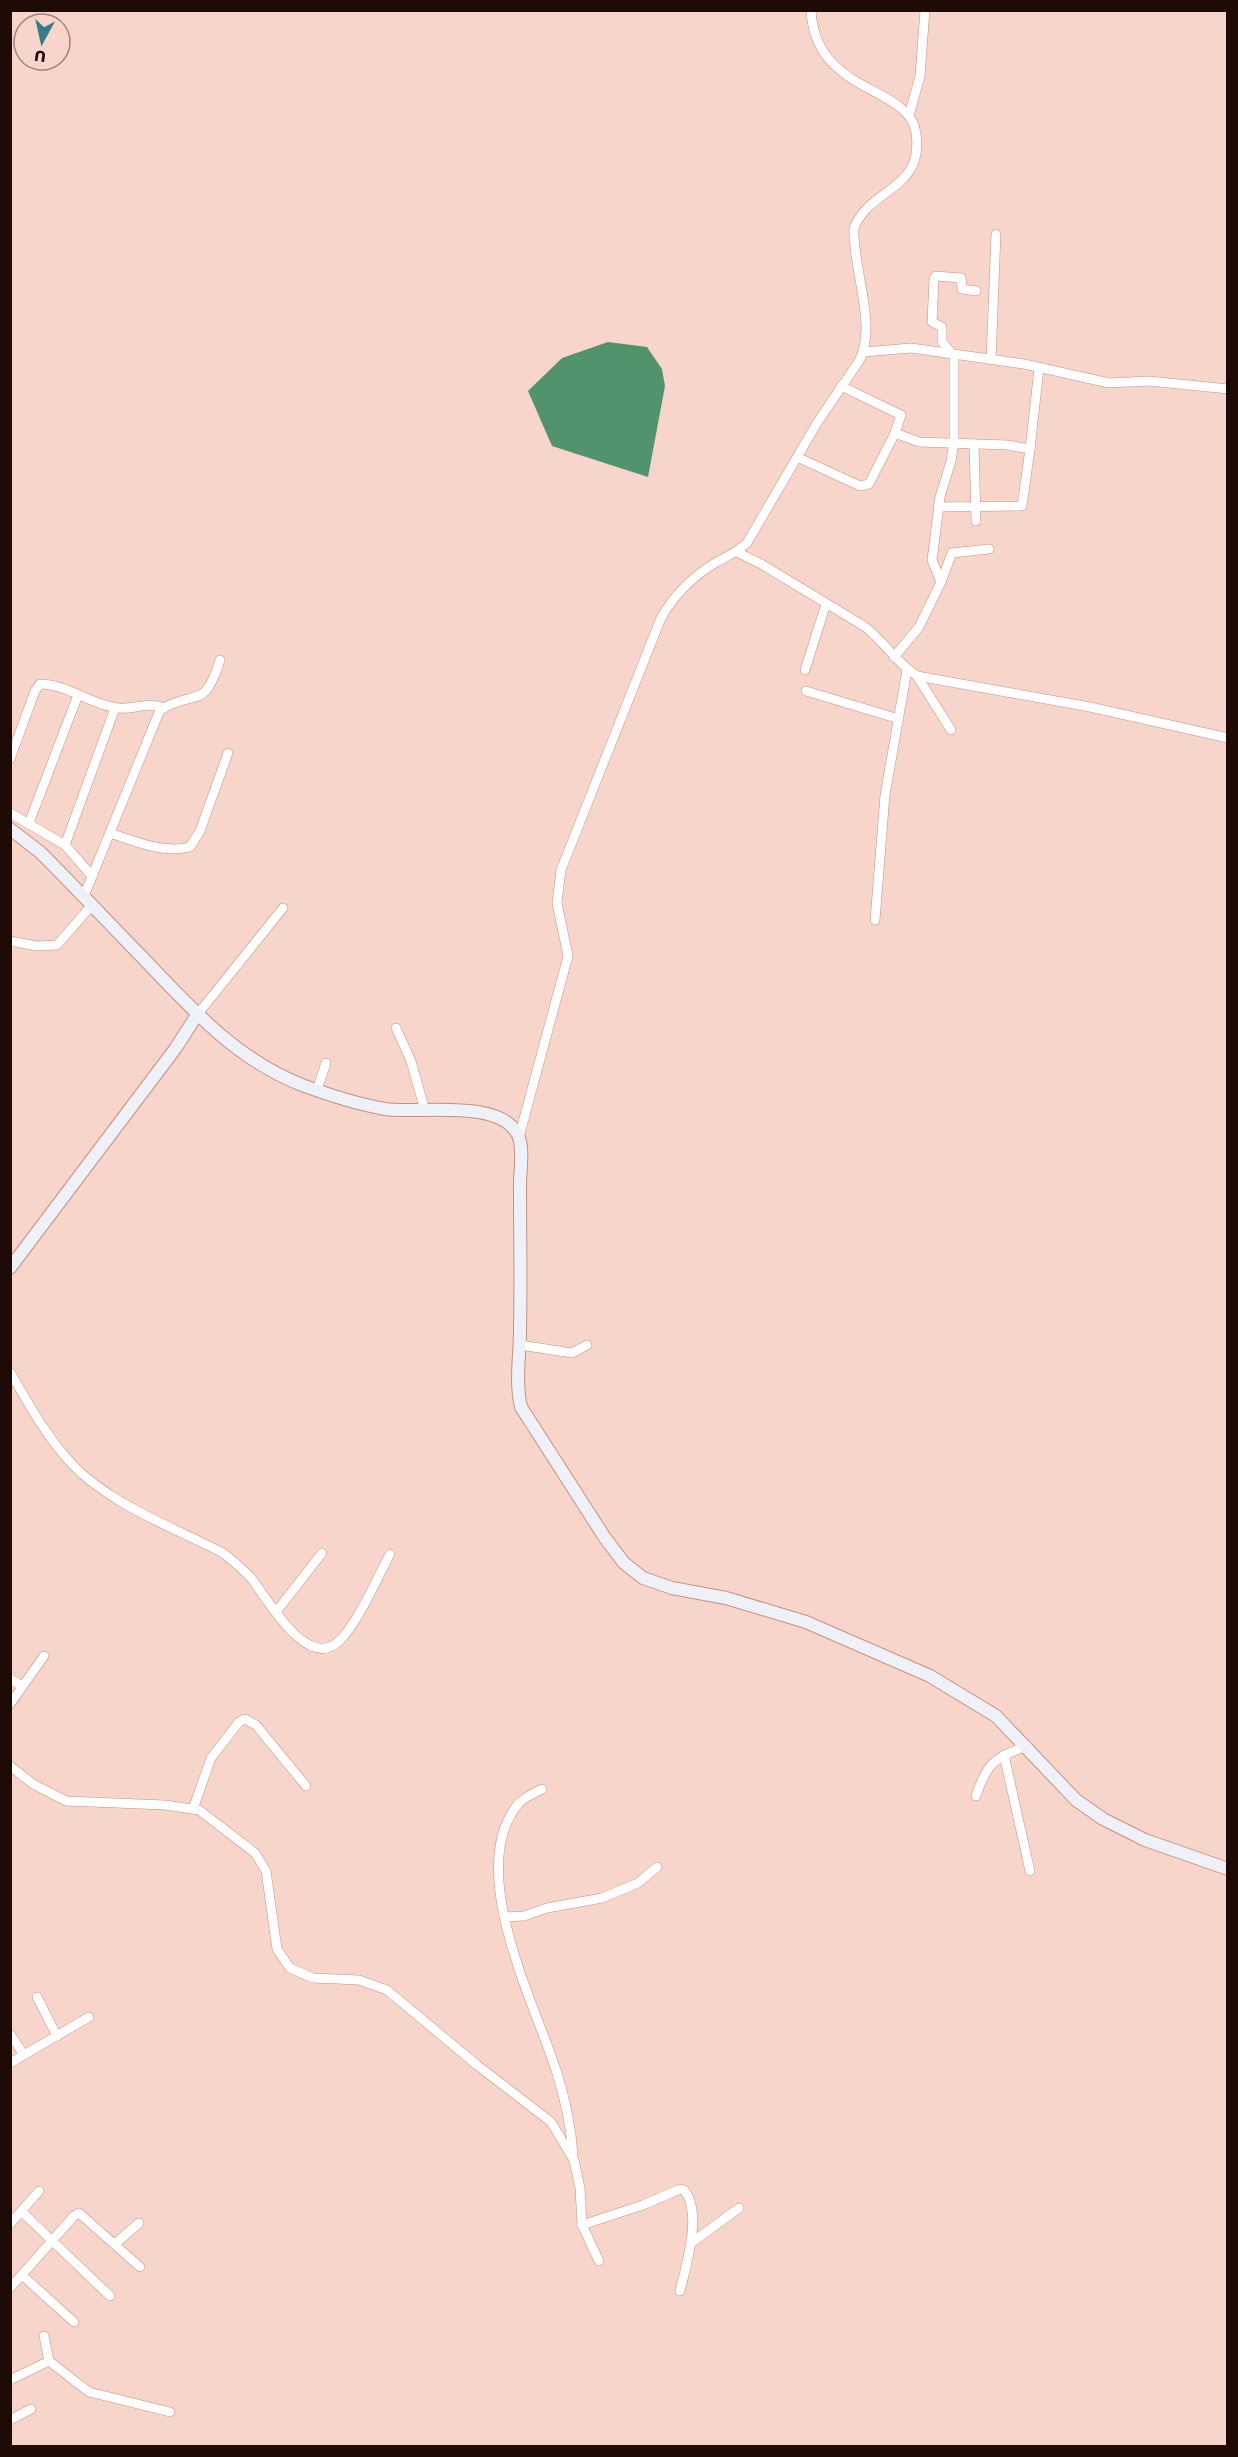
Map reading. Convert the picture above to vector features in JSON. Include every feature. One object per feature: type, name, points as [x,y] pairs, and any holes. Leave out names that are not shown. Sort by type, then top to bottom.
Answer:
[{"type":"street","points":[[811,10],[822,49],[838,72],[890,100],[909,116],[915,129],[917,143],[915,160],[909,174],[866,211],[854,228],[866,328],[864,352],[797,457],[753,534],[737,552],[715,563],[672,598],[661,618],[561,870],[558,912],[568,956],[519,1137],[520,1345],[517,1389],[527,1420],[605,1538],[633,1572],[651,1582],[726,1598],[835,1633],[902,1662],[996,1716],[1076,1800],[1103,1819],[1145,1840],[1227,1869]]},
{"type":"street","points":[[909,116],[920,76],[925,10]]},
{"type":"street","points":[[990,360],[996,234]]},
{"type":"street","points":[[941,582],[932,560],[938,507],[954,442],[954,356],[942,342],[942,327],[932,322],[934,279],[936,276],[961,278],[963,289],[976,291]]},
{"type":"street","points":[[864,352],[897,347],[1039,368],[1109,383],[1149,381],[1227,389]]},
{"type":"street","points":[[938,507],[1022,506],[1039,368]]},
{"type":"street","points":[[797,457],[866,486],[901,420],[897,412],[841,386]]},
{"type":"street","points":[[895,433],[919,442],[1007,444],[1030,449]]},
{"type":"street","points":[[974,444],[976,521]]},
{"type":"street","points":[[894,657],[919,627],[952,553],[989,549]]},
{"type":"street","points":[[737,552],[763,565],[878,636],[894,657],[917,676],[1090,707],[1227,738]]},
{"type":"street","points":[[805,670],[826,604]]},
{"type":"street","points":[[10,941],[37,946],[57,945],[88,900],[92,876],[156,718],[164,708],[205,693],[213,682],[220,660]]},
{"type":"street","points":[[875,920],[885,795],[907,670]]},
{"type":"street","points":[[917,676],[951,730]]},
{"type":"street","points":[[10,759],[38,686],[46,684],[115,708],[149,705],[164,708]]},
{"type":"street","points":[[806,691],[899,719]]},
{"type":"street","points":[[29,823],[78,694]]},
{"type":"street","points":[[65,845],[115,708]]},
{"type":"street","points":[[110,833],[161,848],[190,847],[200,831],[228,753]]},
{"type":"street","points":[[10,813],[65,845],[92,876]]},
{"type":"street","points":[[10,829],[39,852],[88,900],[197,1015],[252,1061],[276,1074],[362,1105],[406,1112],[452,1108],[476,1110],[510,1125],[519,1137]]},
{"type":"street","points":[[10,1268],[175,1049],[197,1015],[284,908]]},
{"type":"street","points":[[396,1028],[411,1061],[425,1111]]},
{"type":"street","points":[[317,1090],[326,1063]]},
{"type":"street","points":[[520,1345],[572,1353],[587,1345]]},
{"type":"street","points":[[10,1372],[40,1421],[72,1464],[111,1494],[223,1553],[250,1578],[305,1644],[324,1647],[334,1645],[346,1633],[390,1554]]},
{"type":"street","points":[[276,1612],[321,1553]]},
{"type":"street","points":[[10,1704],[44,1656]]},
{"type":"street","points":[[10,1679],[22,1686]]},
{"type":"street","points":[[193,1809],[211,1758],[239,1722],[245,1719],[256,1725],[306,1786]]},
{"type":"street","points":[[976,1796],[988,1767],[1004,1755],[1027,1746]]},
{"type":"street","points":[[1004,1755],[1030,1870]]},
{"type":"street","points":[[10,1766],[33,1784],[66,1801],[193,1809],[213,1819],[263,1862],[271,1892],[277,1949],[290,1968],[313,1978],[359,1980],[387,1990],[477,2065],[545,2115],[574,2160]]},
{"type":"street","points":[[542,1790],[519,1803],[505,1833],[498,1877],[504,1917],[566,2104],[580,2188],[582,2225],[599,2261]]},
{"type":"street","points":[[504,1917],[524,1916],[547,1908],[602,1898],[638,1883],[657,1867]]},
{"type":"street","points":[[37,1997],[57,2036]]},
{"type":"street","points":[[10,2063],[90,2018]]},
{"type":"street","points":[[10,2034],[24,2055]]},
{"type":"street","points":[[582,2225],[643,2205],[680,2189],[688,2194],[691,2243],[680,2291]]},
{"type":"street","points":[[10,2224],[39,2191]]},
{"type":"street","points":[[691,2243],[739,2208]]},
{"type":"street","points":[[21,2211],[110,2296]]},
{"type":"street","points":[[10,2288],[74,2216],[80,2213],[140,2266]]},
{"type":"street","points":[[115,2244],[140,2223]]},
{"type":"street","points":[[22,2276],[74,2322]]},
{"type":"street","points":[[44,2336],[49,2361],[88,2392],[170,2412]]},
{"type":"street","points":[[10,2380],[49,2361]]},
{"type":"street","points":[[11,2420],[31,2409]]},
{"type":"shaded area","points":[[608,342],[647,347],[662,369],[665,386],[648,477],[552,446],[528,391],[562,358]]}]
